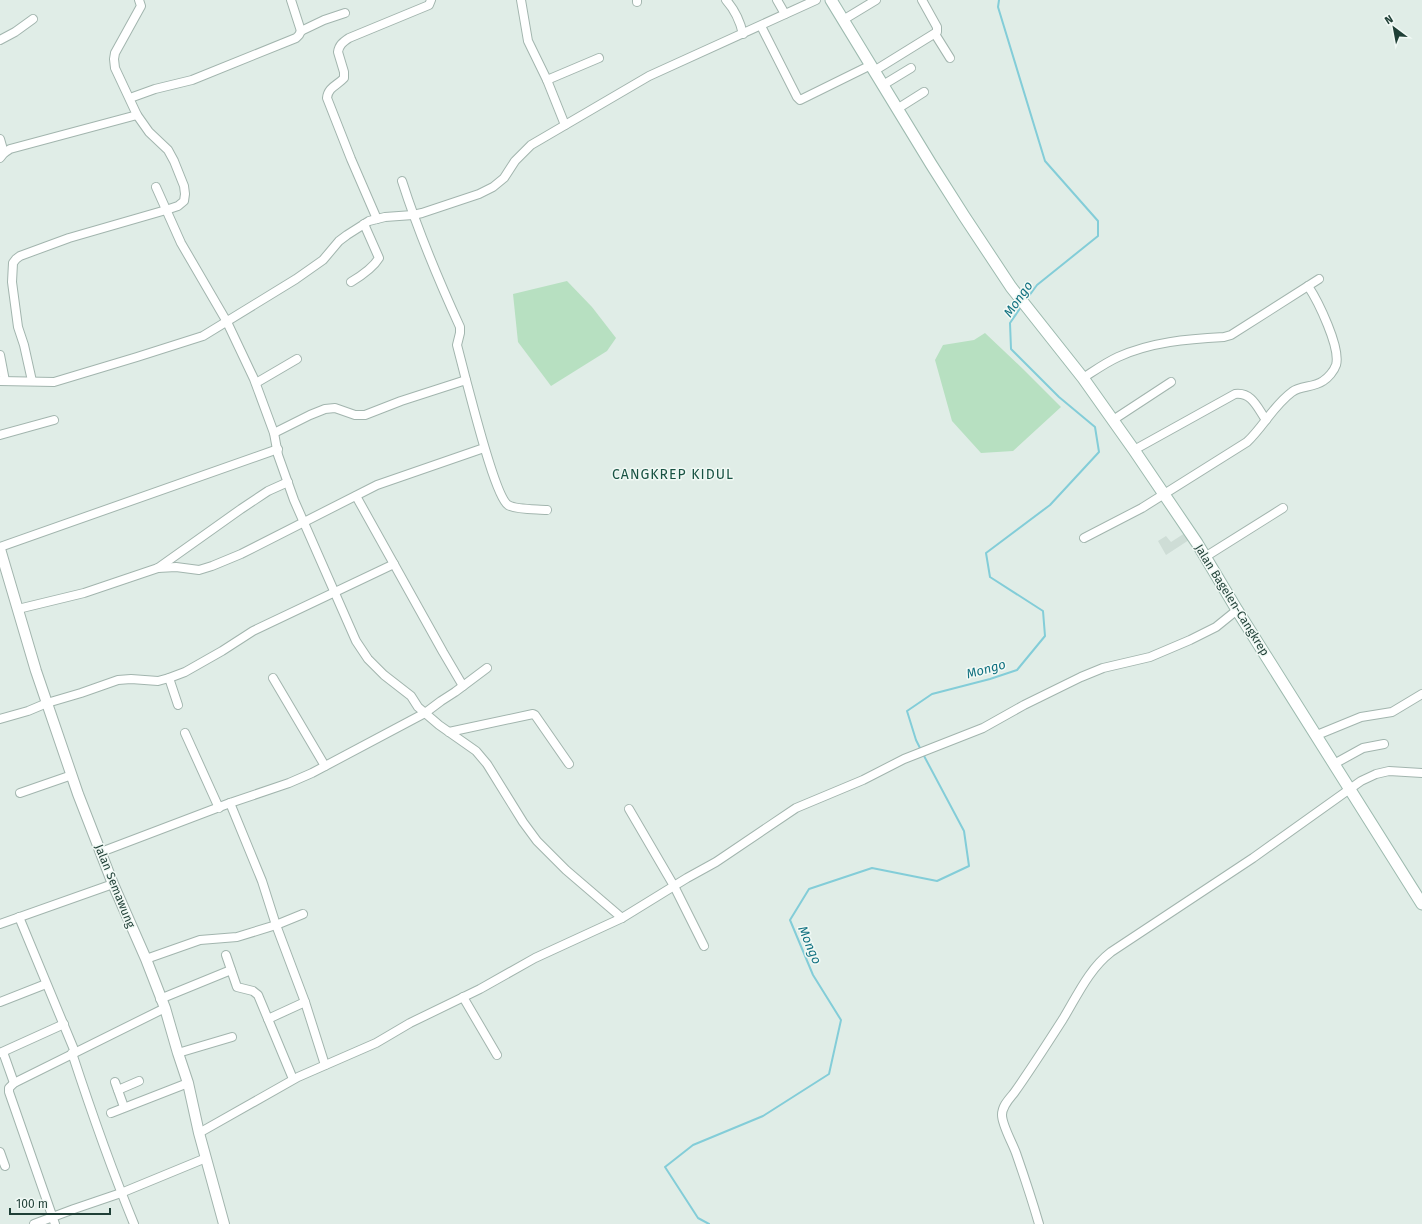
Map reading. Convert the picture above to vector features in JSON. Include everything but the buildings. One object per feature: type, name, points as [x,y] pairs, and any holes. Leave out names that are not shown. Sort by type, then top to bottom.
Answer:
[{"type":"main road","name":"Jalan Bagelen-Cangkrep","points":[[831,0],[964,216],[1011,287],[1083,378],[1165,495],[1422,904]]},
{"type":"street","points":[[32,381],[15,310],[12,282],[13,263],[16,259],[20,256],[69,238],[178,206],[184,200],[184,186],[174,161],[168,150],[149,132],[137,115],[115,68],[114,59],[118,48],[141,6],[139,0]]},
{"type":"street","points":[[291,0],[301,31]]},
{"type":"street","points":[[377,219],[327,98],[331,88],[344,78],[344,72],[338,49],[343,42],[349,38],[429,4],[431,0]]},
{"type":"street","points":[[521,0],[528,41],[547,80],[565,125]]},
{"type":"street","points":[[726,0],[736,15],[743,34]]},
{"type":"street","points":[[777,0],[785,14]]},
{"type":"street","points":[[0,355],[3,381],[54,382],[203,336],[280,289],[323,260],[339,241],[364,224],[377,219],[413,215],[480,194],[493,187],[504,178],[515,161],[531,145],[649,76],[816,0]]},
{"type":"street","points":[[843,20],[876,0]]},
{"type":"street","points":[[761,26],[800,100],[873,68],[935,34],[938,30],[937,27],[922,0]]},
{"type":"street","points":[[130,98],[200,77],[296,38],[301,31],[324,20],[345,13]]},
{"type":"street","points":[[0,40],[15,32],[33,19]]},
{"type":"street","points":[[935,34],[950,58]]},
{"type":"street","points":[[547,80],[599,58]]},
{"type":"street","points":[[883,85],[911,68]]},
{"type":"street","points":[[898,109],[924,92]]},
{"type":"street","points":[[0,139],[2,155],[10,149],[137,115]]},
{"type":"street","points":[[402,181],[430,259],[460,327],[457,345],[484,448],[500,493],[506,504],[513,507],[547,510]]},
{"type":"street","points":[[156,187],[181,243],[227,322],[256,383],[274,433],[280,460],[303,522],[356,641],[368,659],[384,675],[411,696],[418,707],[449,732],[471,747],[482,758],[537,841],[566,870],[622,918]]},
{"type":"street","points":[[351,282],[364,273],[379,258],[364,224]]},
{"type":"street","points":[[1083,378],[1114,359],[1145,348],[1177,340],[1231,335],[1319,279]]},
{"type":"street","points":[[1084,538],[1165,495],[1247,442],[1291,393],[1298,389],[1312,386],[1323,381],[1331,373],[1337,363],[1337,355],[1333,340],[1317,301],[1308,286]]},
{"type":"street","points":[[256,383],[297,359]]},
{"type":"street","points":[[274,433],[325,409],[335,408],[355,415],[365,415],[401,401],[466,380]]},
{"type":"street","points":[[1112,420],[1171,382]]},
{"type":"street","points":[[1134,450],[1235,394],[1242,393],[1250,397],[1266,420]]},
{"type":"street","points":[[0,435],[54,420]]},
{"type":"street","points":[[18,609],[84,593],[158,568],[176,567],[199,570],[212,566],[241,554],[377,485],[484,448]]},
{"type":"street","points":[[0,548],[278,449]]},
{"type":"street","points":[[158,568],[240,509],[268,491],[288,482]]},
{"type":"street","points":[[356,496],[463,686]]},
{"type":"street","points":[[1205,557],[1283,508]]},
{"type":"street","name":"Jalan Semawung","points":[[0,548],[47,703],[72,775],[113,884],[146,959],[163,1003],[188,1083],[199,1133],[224,1224]]},
{"type":"street","points":[[0,719],[118,680],[131,679],[158,681],[185,672],[253,631],[394,564]]},
{"type":"street","points":[[199,1133],[293,1080],[376,1043],[410,1023],[463,998],[535,958],[622,918],[716,862],[796,808],[863,780],[904,759],[983,728],[1086,675],[1103,668],[1150,657],[1190,640],[1216,627],[1237,610]]},
{"type":"street","points":[[101,852],[230,803],[289,784],[425,713],[487,668]]},
{"type":"street","points":[[168,678],[178,705]]},
{"type":"street","points":[[273,678],[325,766]]},
{"type":"street","points":[[1317,735],[1361,717],[1392,712],[1422,694]]},
{"type":"street","points":[[449,732],[533,714],[569,764]]},
{"type":"street","points":[[184,733],[219,808]]},
{"type":"street","points":[[1334,764],[1363,748],[1384,744]]},
{"type":"street","points":[[1039,1224],[1018,1159],[1004,1124],[1002,1114],[1006,1104],[1029,1071],[1086,980],[1101,960],[1253,858],[1361,781],[1382,772],[1389,771],[1422,773]]},
{"type":"street","points":[[20,793],[72,775]]},
{"type":"street","points":[[230,803],[262,882],[276,925],[305,1002],[325,1065]]},
{"type":"street","points":[[629,809],[674,886],[704,946]]},
{"type":"street","points":[[0,924],[113,884]]},
{"type":"street","points":[[146,959],[200,940],[237,937],[276,925],[303,914]]},
{"type":"street","points":[[19,918],[64,1024],[87,1100],[134,1224]]},
{"type":"street","points":[[226,955],[237,987],[253,991],[258,995],[293,1080]]},
{"type":"street","points":[[54,1220],[9,1092],[9,1088],[14,1083],[74,1053],[163,1003],[231,970]]},
{"type":"street","points":[[0,1002],[46,984]]},
{"type":"street","points":[[463,998],[497,1055]]},
{"type":"street","points":[[268,1019],[305,1002]]},
{"type":"street","points":[[14,1083],[2,1052],[64,1024]]},
{"type":"street","points":[[178,1053],[232,1037]]},
{"type":"street","points":[[118,1090],[139,1081]]},
{"type":"street","points":[[115,1082],[124,1107]]},
{"type":"street","points":[[111,1113],[188,1083]]},
{"type":"street","points":[[0,1152],[5,1166]]},
{"type":"street","points":[[34,1224],[54,1220],[206,1158]]},
{"type":"shaded area","points":[[1185,533],[1189,540],[1166,555],[1158,541],[1166,536],[1171,542]]},
{"type":"green space","points":[[567,281],[592,307],[616,338],[607,351],[551,386],[518,342],[513,294]]},
{"type":"green space","points":[[985,333],[1061,407],[1013,451],[981,453],[952,421],[935,360],[943,345],[974,340]]},
{"type":"waterway","name":"Mongo","points":[[999,0],[998,7],[1045,161],[1098,221],[1098,236],[1037,285],[1026,300]]},
{"type":"waterway","name":"Mongo","points":[[921,750],[916,740],[907,711],[932,694],[990,679],[1017,670],[1045,636],[1043,611],[990,577],[986,553],[1050,505],[1099,452],[1095,427],[1059,397],[1011,349],[1010,323],[1021,307]]},
{"type":"waterway","name":"Mongo","points":[[709,1224],[698,1218],[665,1167],[693,1145],[763,1116],[829,1074],[841,1020],[813,975],[790,920],[809,889],[872,868],[937,881],[969,866],[964,831],[923,754]]},
{"type":"district","name":"CANGKREP KIDUL","points":[[673,474]]}]
